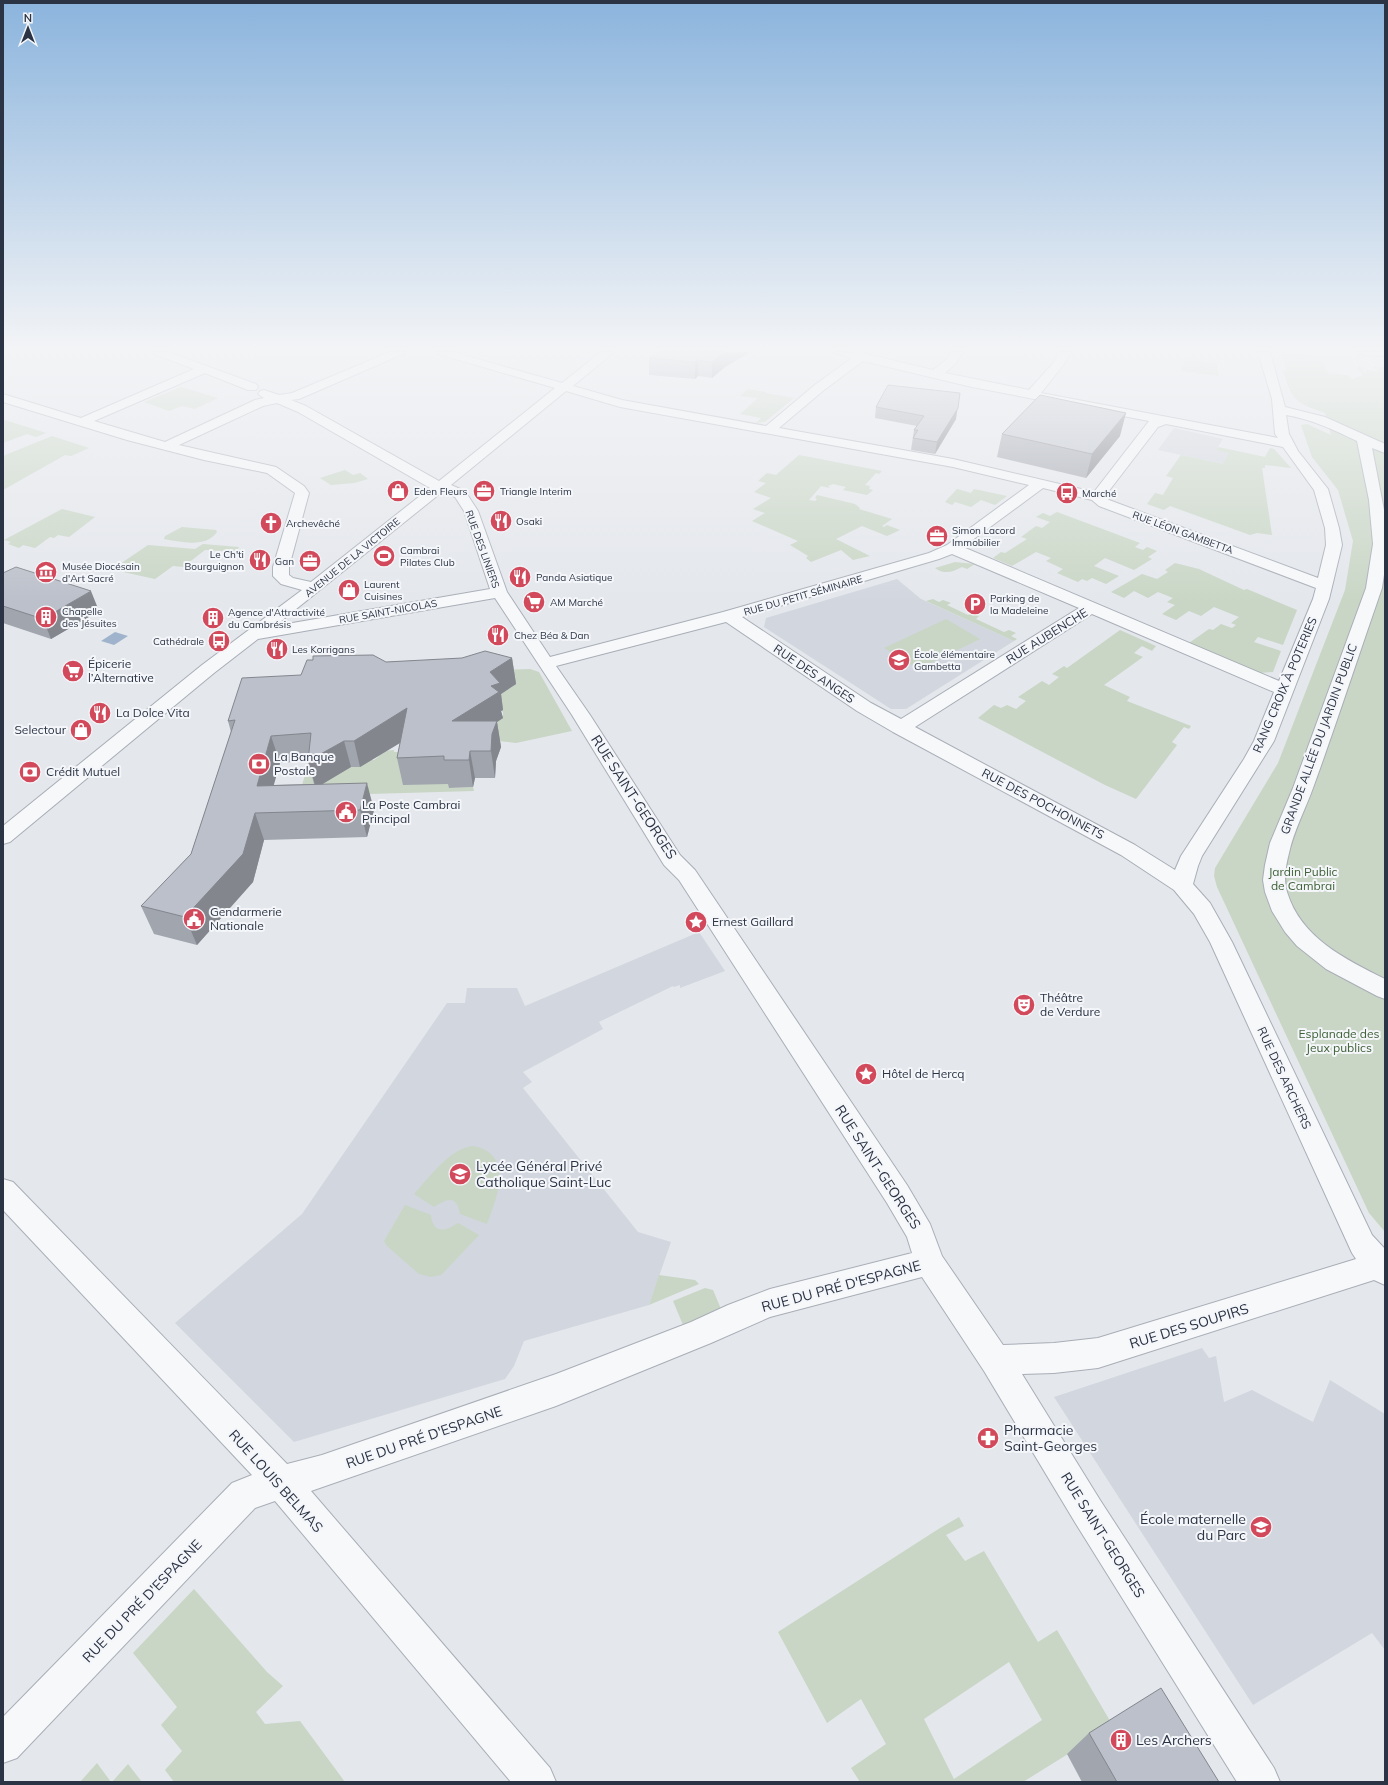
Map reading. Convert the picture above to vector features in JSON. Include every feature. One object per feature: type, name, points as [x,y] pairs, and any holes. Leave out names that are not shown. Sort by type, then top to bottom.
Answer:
[{"type":"street","points":[[129,435],[166,446],[271,470],[299,489],[301,496],[281,567],[281,576],[287,581],[314,588]]},
{"type":"street","points":[[166,446],[189,435]]},
{"type":"street","name":"RUE DES LINIERS","points":[[348,435],[439,487],[458,492],[471,511],[499,592],[545,663]]},
{"type":"street","name":"AVENUE DE LA VICTOIRE","points":[[3,837],[208,669],[314,588],[504,435]]},
{"type":"street","name":"RUE LÉON GAMBETTA","points":[[798,435],[934,461],[952,463],[1097,497],[1104,503],[1325,586]]},
{"type":"street","points":[[1097,497],[1144,435]]},
{"type":"street","points":[[1240,435],[1287,444]]},
{"type":"street","points":[[1283,435],[1287,444]]},
{"type":"street","points":[[1354,435],[1385,449]]},
{"type":"street","name":"GRANDE ALLÉE DU JARDIN PUBLIC","points":[[1363,439],[1379,513],[1381,544],[1376,577],[1298,801],[1279,848],[1274,875],[1275,890],[1280,903],[1294,928],[1305,941],[1332,962],[1385,990]]},
{"type":"street","name":"RANG CROIX À POTERIES","points":[[1182,885],[1187,866],[1196,848],[1258,753],[1325,586],[1334,545],[1333,532],[1326,502],[1319,485],[1287,444]]},
{"type":"street","name":"RUE DU PETIT SÉMINAIRE","points":[[545,663],[729,616],[934,556],[952,548],[1041,483]]},
{"type":"street","name":"RUE AUBENCHE","points":[[952,548],[1284,690]]},
{"type":"street","name":"RUE SAINT-NICOLAS","points":[[252,635],[499,592]]},
{"type":"street","name":"RUE AUBENCHE","points":[[900,728],[1092,607]]},
{"type":"street","name":"RUE DES ANGES","points":[[729,616],[864,707],[900,728]]},
{"type":"street","name":"RUE SAINT-GEORGES","points":[[545,663],[581,715],[672,860],[687,875],[897,1194],[920,1232],[929,1262],[995,1360],[1088,1512],[1260,1782]]},
{"type":"street","name":"RUE DES POCHONNETS","points":[[900,728],[1128,850],[1182,885]]},
{"type":"street","name":"RUE DES ARCHERS","points":[[1182,885],[1202,909],[1221,942],[1362,1244],[1382,1268]]},
{"type":"street","name":"RUE LOUIS BELMAS","points":[[3,1191],[281,1482],[536,1782]]},
{"type":"street","name":"RUE DU PRÉ D'ESPAGNE","points":[[3,1744],[244,1495],[281,1482],[322,1472],[556,1390],[700,1333],[770,1303],[929,1262]]},
{"type":"street","name":"RUE DES SOUPIRS","points":[[995,1360],[1054,1358],[1098,1353],[1382,1268]]},
{"type":"shaded area","points":[[1169,435],[1207,435],[1223,439],[1216,450],[1230,453],[1223,464],[1158,450]]},
{"type":"shaded area","name":"École élémentaire Gambetta","points":[[897,579],[921,599],[1014,641],[906,709],[891,709],[764,627],[766,618]]},
{"type":"shaded area","name":"Lycée Général Privé Catholique Saint-Luc","points":[[699,932],[725,971],[680,988],[680,985],[673,986],[599,1022],[603,1029],[523,1072],[532,1082],[523,1088],[638,1232],[671,1242],[649,1305],[524,1341],[514,1366],[505,1379],[294,1442],[175,1323],[302,1214],[447,1003],[465,1003],[467,988],[517,988],[525,1006]]},
{"type":"shaded area","name":"École maternelle du Parc","points":[[1202,1348],[1209,1358],[1216,1356],[1224,1402],[1252,1390],[1313,1422],[1330,1380],[1385,1414],[1385,1650],[1372,1633],[1253,1705],[1054,1397]]},
{"type":"green space","points":[[3,435],[24,435],[3,443]]},
{"type":"green space","name":"Jardin Public de Cambrai","points":[[1305,435],[1385,435],[1385,1232],[1369,1213],[1217,887],[1214,876],[1215,868],[1278,763],[1345,590],[1353,541],[1338,490],[1312,457]]},
{"type":"green space","points":[[52,436],[89,448],[71,456],[65,455],[3,490],[3,456]]},
{"type":"green space","points":[[1218,447],[1265,457],[1270,448],[1274,449],[1291,468],[1265,465],[1265,468],[1262,468],[1272,535],[1257,533],[1250,535],[1170,506],[1164,510],[1147,504],[1155,493],[1163,495],[1173,478],[1166,476],[1181,455],[1223,464],[1229,453],[1216,450]]},
{"type":"green space","points":[[799,455],[882,471],[879,474],[876,473],[865,485],[870,486],[869,489],[873,490],[867,495],[843,490],[846,487],[833,484],[828,486],[830,488],[821,486],[809,500],[815,501],[817,499],[815,498],[817,495],[855,504],[860,508],[859,509],[892,519],[882,526],[884,527],[887,525],[900,530],[887,536],[862,526],[836,539],[870,556],[853,560],[841,550],[811,562],[806,558],[808,556],[790,545],[798,541],[752,521],[765,513],[753,509],[771,498],[754,492],[766,483],[758,481],[767,473],[776,475]]},
{"type":"green space","points":[[345,470],[353,475],[360,473],[368,479],[354,483],[331,485],[320,478]]},
{"type":"green space","points":[[957,489],[971,493],[974,489],[1007,496],[995,505],[981,500],[971,507],[955,502],[952,505],[945,502]]},
{"type":"green space","points":[[62,509],[95,517],[69,537],[58,535],[54,538],[50,537],[35,548],[23,545],[19,548],[8,544],[11,542],[4,540]]},
{"type":"green space","points":[[1057,512],[1140,543],[1135,547],[1143,550],[1147,547],[1157,551],[1148,557],[1152,559],[1134,570],[1105,558],[1094,566],[1119,576],[1106,584],[1092,578],[1087,581],[1082,579],[1078,582],[1057,573],[1063,569],[1046,561],[1051,558],[1036,552],[1012,566],[993,558],[1001,552],[1005,553],[1027,539],[1021,537],[1036,526],[1042,528],[1050,522],[1036,517],[1043,513],[1050,516]]},
{"type":"green space","points":[[182,527],[216,530],[217,532],[206,540],[193,543],[164,539],[165,536]]},
{"type":"green space","points":[[203,544],[239,547],[238,549],[241,549],[241,552],[205,550],[183,567],[173,566],[155,579],[114,570],[122,564],[120,564],[148,545],[195,549]]},
{"type":"green space","points":[[955,562],[975,564],[967,569],[962,567],[948,572],[942,572],[935,568]]},
{"type":"green space","points":[[1175,563],[1199,569],[1244,590],[1247,589],[1297,610],[1283,645],[1258,637],[1254,642],[1281,651],[1273,672],[1260,673],[1189,643],[1209,629],[1213,630],[1221,624],[1232,628],[1236,625],[1231,623],[1239,617],[1214,607],[1201,616],[1189,611],[1176,620],[1162,614],[1175,605],[1167,602],[1173,598],[1158,592],[1148,598],[1134,591],[1124,598],[1111,592],[1142,574],[1157,579],[1168,572],[1165,570]]},
{"type":"green space","points":[[933,599],[939,602],[943,600],[951,603],[947,605],[968,615],[973,613],[979,616],[976,619],[1004,632],[1009,630],[1016,633],[1011,636],[1017,639],[1014,641],[926,601]]},
{"type":"green space","points":[[946,619],[980,639],[918,669],[884,648]]},
{"type":"green space","points":[[1120,630],[1156,646],[1152,651],[1142,646],[1134,653],[1143,657],[1104,685],[1130,697],[1127,701],[1191,726],[1189,729],[1184,727],[1172,742],[1177,745],[1136,799],[1105,785],[978,718],[994,705],[1001,708],[1007,705],[1016,709],[1026,701],[1018,697],[1042,681],[1049,685],[1059,677],[1052,674],[1064,666],[1067,668]]},
{"type":"green space","points":[[530,669],[539,672],[572,731],[516,743],[499,741],[488,732],[503,716],[503,712],[501,711],[503,710],[345,675]]},
{"type":"green space","points":[[394,750],[394,752],[399,752],[449,783],[449,788],[473,787],[474,791],[299,796],[309,761],[359,767],[369,760],[374,760],[383,751]]},
{"type":"green space","points":[[473,1146],[486,1151],[494,1158],[499,1167],[500,1178],[498,1190],[487,1224],[460,1214],[459,1208],[454,1201],[447,1200],[434,1207],[414,1194],[433,1172],[448,1158],[464,1148]]},
{"type":"green space","points":[[405,1205],[431,1215],[434,1226],[441,1230],[458,1223],[479,1235],[441,1275],[431,1277],[419,1274],[387,1246],[384,1241]]},
{"type":"green space","points":[[659,1275],[695,1280],[699,1284],[649,1305]]},
{"type":"green space","points":[[705,1288],[713,1290],[721,1309],[683,1325],[673,1301]]},
{"type":"green space","points":[[959,1517],[964,1526],[946,1535],[965,1561],[984,1551],[1038,1642],[1057,1630],[1113,1726],[1023,1782],[860,1782],[851,1768],[886,1744],[861,1699],[827,1723],[778,1632]],"holes":[[[1009,1662],[1042,1720],[954,1779],[924,1719]]]},
{"type":"green space","points":[[194,1589],[267,1672],[283,1686],[256,1712],[265,1724],[300,1721],[345,1782],[174,1782],[165,1770],[182,1751],[161,1725],[177,1707],[133,1653]]},
{"type":"green space","points":[[97,1763],[111,1782],[80,1782]]},
{"type":"green space","points":[[128,1764],[142,1782],[112,1782]]},
{"type":"water","points":[[115,632],[128,636],[114,645],[101,641]]},
{"type":"building","points":[[915,435],[941,435],[937,442],[913,438]]},
{"type":"building","points":[[1008,435],[1108,435],[1092,454]]},
{"type":"building","points":[[16,567],[91,591],[43,619],[3,606],[3,573]]},
{"type":"building","points":[[485,651],[512,658],[490,672],[500,683],[491,686],[499,692],[452,721],[497,721],[492,734],[491,751],[470,751],[469,760],[444,760],[444,756],[397,758],[407,708],[354,741],[344,741],[308,761],[311,733],[271,736],[257,786],[367,783],[360,810],[255,813],[243,854],[185,917],[141,906],[191,854],[235,720],[228,721],[242,678],[301,675],[307,660],[313,660],[313,656],[373,655],[386,662],[462,658]]},
{"type":"building","points":[[1161,1688],[1219,1782],[1117,1782],[1089,1733]]},
{"type":"place","name":"Eden Fleurs","points":[[398,491]]},
{"type":"place","name":"Triangle Interim","points":[[484,491]]},
{"type":"place","name":"Marché","points":[[1067,493]]},
{"type":"place","name":"Osaki","points":[[501,521]]},
{"type":"place","name":"Archevêché","points":[[271,523]]},
{"type":"place","name":"Simon Lacord Immobilier","points":[[937,536]]},
{"type":"place","name":"Cambrai Pilates Club","points":[[384,556]]},
{"type":"place","name":"Le Ch'ti Bourguignon","points":[[260,560]]},
{"type":"place","name":"Gan","points":[[310,561]]},
{"type":"place","name":"Musée Diocésain d'Art Sacré","points":[[46,572]]},
{"type":"place","name":"Panda Asiatique","points":[[520,577]]},
{"type":"place","name":"Laurent Cuisines","points":[[349,590]]},
{"type":"place","name":"AM Marché","points":[[534,602]]},
{"type":"place","name":"Parking de la Madeleine","points":[[975,604]]},
{"type":"place","name":"Chapelle des Jésuites","points":[[46,617]]},
{"type":"place","name":"Agence d'Attractivité du Cambrésis","points":[[213,618]]},
{"type":"place","name":"Chez Béa & Dan","points":[[498,635]]},
{"type":"place","name":"Cathédrale","points":[[219,641]]},
{"type":"place","name":"Les Korrigans","points":[[277,649]]},
{"type":"place","name":"École élémentaire Gambetta","points":[[899,660]]},
{"type":"place","name":"Épicerie l’Alternative","points":[[73,671]]},
{"type":"place","name":"La Dolce Vita","points":[[100,713]]},
{"type":"place","name":"Selectour","points":[[81,730]]},
{"type":"place","name":"La Banque Postale","points":[[259,764]]},
{"type":"place","name":"Crédit Mutuel","points":[[30,772]]},
{"type":"place","name":"La Poste Cambrai Principal","points":[[346,812]]},
{"type":"place","name":"Gendarmerie Nationale","points":[[194,919]]},
{"type":"place","name":"Ernest Gaillard","points":[[696,922]]},
{"type":"place","name":"Théâtre de Verdure","points":[[1024,1005]]},
{"type":"place","name":"Hôtel de Hercq","points":[[866,1074]]},
{"type":"place","name":"Lycée Général Privé Catholique Saint-Luc","points":[[460,1174]]},
{"type":"place","name":"Pharmacie Saint-Georges","points":[[988,1438]]},
{"type":"place","name":"École maternelle du Parc","points":[[1261,1527]]},
{"type":"place","name":"Les Archers","points":[[1121,1740]]},
{"type":"park label","name":"Esplanade des Jeux publics","points":[[1339,1041]]}]
